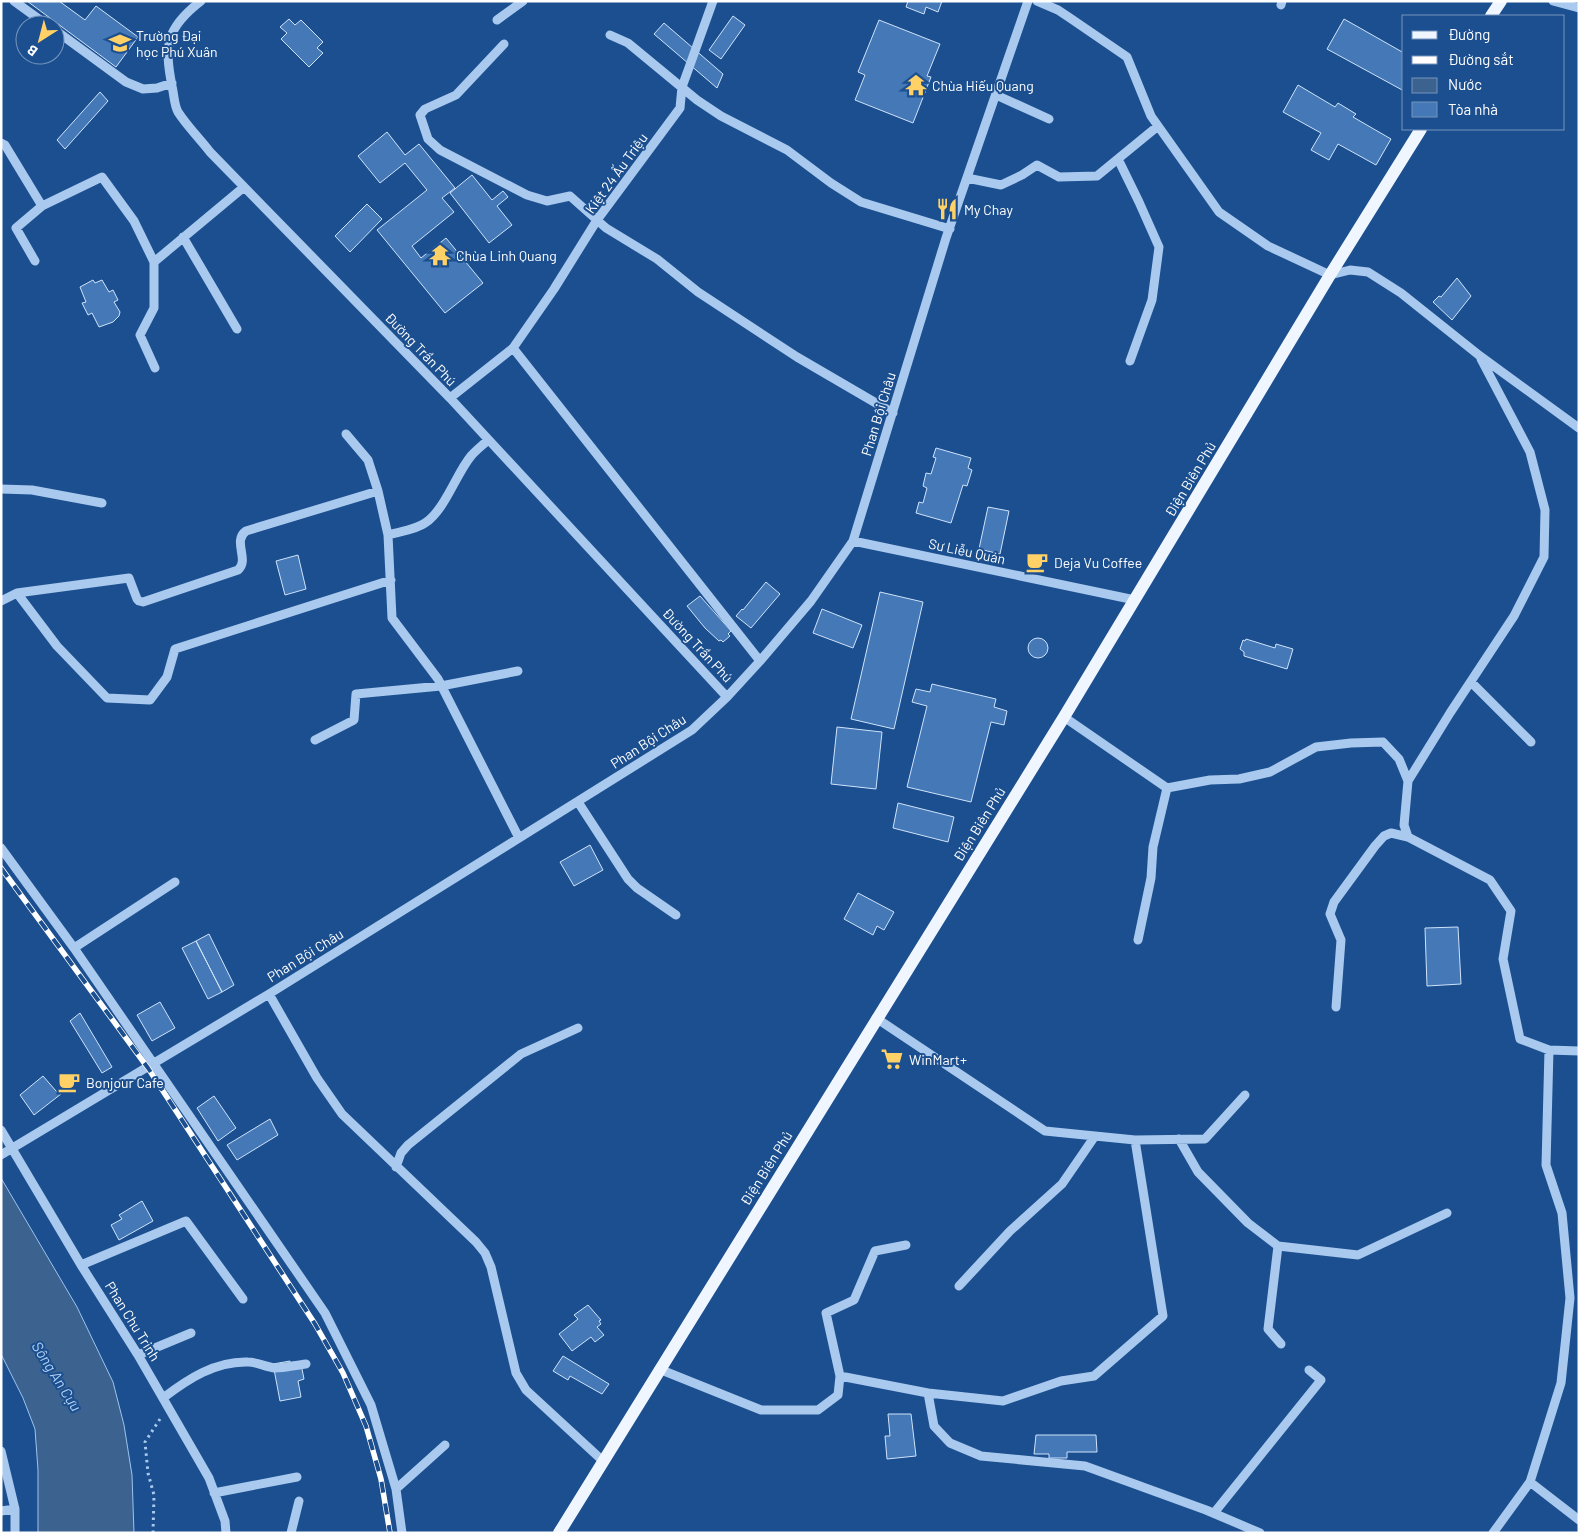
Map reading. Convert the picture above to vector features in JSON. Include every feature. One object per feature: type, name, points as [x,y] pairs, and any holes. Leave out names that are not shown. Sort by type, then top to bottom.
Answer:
[{"type":"main road","points":[[1492,15],[1501,1]]},
{"type":"main road","name":"Điện Biên Phủ","points":[[558,1533],[1064,717],[1330,275],[1420,130]]},
{"type":"street","points":[[14,1],[33,15]]},
{"type":"street","name":"Đường Trần Phú","points":[[200,1],[174,27],[168,42],[168,62],[177,110],[210,152],[450,398],[727,697]]},
{"type":"street","points":[[497,20],[522,1]]},
{"type":"street","name":"Kiệt 24 Ấu Triệu","points":[[450,398],[513,348],[554,289],[597,220],[680,108],[682,87],[713,1]]},
{"type":"street","name":"Phan Bội Châu","points":[[1,1155],[269,994],[692,730],[727,697],[760,661],[811,601],[853,541],[950,229],[1028,1]]},
{"type":"street","points":[[1037,1],[1058,10],[1126,57],[1150,116],[1219,212],[1268,246],[1330,275],[1350,270],[1368,272],[1401,293],[1480,356],[1579,428]]},
{"type":"street","points":[[1553,1],[1579,8]]},
{"type":"street","points":[[610,35],[628,43],[697,100],[721,116],[787,150],[831,184],[861,202],[950,229]]},
{"type":"street","points":[[65,37],[126,82],[143,89],[157,88],[172,82]]},
{"type":"street","points":[[504,44],[456,95],[425,108],[420,115],[428,139],[440,150],[527,195],[547,201],[570,196],[606,228],[658,259],[698,292],[772,341],[892,413]]},
{"type":"street","points":[[996,95],[1048,119]]},
{"type":"street","points":[[967,178],[1001,185],[1037,165],[1059,177],[1097,176],[1158,126]]},
{"type":"street","points":[[1,143],[6,145],[42,206]]},
{"type":"street","points":[[1118,160],[1159,247],[1152,300],[1130,361]]},
{"type":"street","points":[[34,261],[16,228],[42,206],[102,177],[134,221],[154,262],[154,308],[140,335],[155,368]]},
{"type":"street","points":[[154,262],[244,187]]},
{"type":"street","points":[[183,237],[237,329]]},
{"type":"street","points":[[513,348],[760,661]]},
{"type":"street","points":[[1408,837],[1404,825],[1408,781],[1514,616],[1544,557],[1545,510],[1530,452],[1480,356]]},
{"type":"street","points":[[346,434],[368,460],[378,491],[388,535],[392,618],[441,686],[519,838]]},
{"type":"street","points":[[388,535],[415,529],[426,523],[435,514],[471,456],[488,440]]},
{"type":"street","points":[[1,489],[32,490],[102,503]]},
{"type":"street","points":[[1,601],[18,593],[128,578],[136,599],[143,602],[238,570],[242,563],[240,539],[246,531],[378,491]]},
{"type":"street","name":"Sư Liễu Quán","points":[[853,541],[1135,600]]},
{"type":"street","points":[[18,593],[57,646],[107,698],[150,700],[167,677],[176,650],[391,580]]},
{"type":"street","points":[[315,740],[354,720],[356,694],[441,686],[518,671]]},
{"type":"street","points":[[1471,682],[1531,742]]},
{"type":"street","points":[[1064,717],[1167,788],[1210,780],[1239,780],[1270,772],[1316,747],[1383,742],[1399,759],[1408,781]]},
{"type":"street","points":[[1138,940],[1151,878],[1153,847],[1167,788]]},
{"type":"street","points":[[578,802],[628,879],[637,888],[676,915]]},
{"type":"street","points":[[1336,1007],[1341,940],[1330,914],[1334,902],[1375,846],[1384,836],[1391,833],[1408,837],[1490,880],[1511,910],[1503,959],[1520,1039],[1549,1050],[1579,1051]]},
{"type":"street","points":[[1,848],[74,948],[325,1313],[371,1404],[396,1489],[402,1533]]},
{"type":"street","points":[[74,948],[175,882]]},
{"type":"street","points":[[269,994],[332,1102],[363,1135],[486,1253],[516,1373],[520,1382],[526,1390],[603,1462]]},
{"type":"street","points":[[876,1018],[1045,1131],[1135,1140],[1205,1139],[1246,1095]]},
{"type":"street","points":[[396,1167],[401,1153],[408,1145],[521,1054],[578,1028]]},
{"type":"street","points":[[1493,1533],[1530,1482],[1561,1383],[1570,1298],[1562,1213],[1546,1165],[1549,1050]]},
{"type":"street","name":"Phan Chu Trinh","points":[[1,1130],[138,1355],[209,1478],[225,1521],[226,1533]]},
{"type":"street","points":[[959,1286],[1010,1231],[1062,1184],[1094,1136]]},
{"type":"street","points":[[1179,1139],[1198,1172],[1248,1223],[1278,1246],[1358,1255],[1447,1213]]},
{"type":"street","points":[[840,1376],[928,1393],[1003,1401],[1060,1381],[1094,1376],[1163,1316],[1135,1140]]},
{"type":"street","points":[[82,1265],[186,1221],[243,1299]]},
{"type":"street","points":[[659,1369],[761,1410],[818,1410],[838,1395],[840,1376],[826,1312],[854,1300],[876,1251],[906,1245]]},
{"type":"street","points":[[1278,1246],[1268,1329],[1282,1344]]},
{"type":"street","points":[[138,1355],[191,1333]]},
{"type":"street","points":[[165,1402],[202,1372],[216,1367],[248,1362],[261,1363],[273,1368],[306,1364]]},
{"type":"street","points":[[1214,1513],[1321,1380],[1309,1370]]},
{"type":"street","points":[[928,1393],[934,1426],[950,1444],[982,1456],[1085,1466],[1214,1513],[1260,1533]]},
{"type":"street","points":[[396,1489],[445,1446]]},
{"type":"street","points":[[1,1451],[15,1509],[15,1533]]},
{"type":"street","points":[[214,1492],[297,1477]]},
{"type":"street","points":[[1530,1482],[1579,1520]]},
{"type":"street","points":[[292,1533],[299,1501]]},
{"type":"street","points":[[1,1511],[15,1509]]},
{"type":"path","points":[[153,1533],[154,1495],[148,1473],[145,1442],[165,1402]]},
{"type":"water","name":"Sông An Cựu","points":[[1,1178],[77,1307],[113,1382],[124,1425],[132,1475],[134,1533],[38,1533],[38,1470],[35,1429],[23,1398],[1,1354]]},
{"type":"building","points":[[27,1],[59,1],[85,20],[96,6],[138,37],[116,67],[65,29],[65,15],[46,15]]},
{"type":"building","points":[[908,1],[942,1],[938,12],[926,7],[924,14],[906,7]]},
{"type":"building","points":[[733,16],[745,25],[721,59],[709,50]]},
{"type":"building","points":[[289,19],[295,25],[301,20],[323,42],[317,48],[323,53],[309,67],[281,39],[287,33],[280,27]]},
{"type":"building","points":[[1344,19],[1402,52],[1402,90],[1327,49]]},
{"type":"building","points":[[879,20],[940,44],[927,76],[931,77],[913,123],[855,100],[865,75],[858,72]]},
{"type":"building","points":[[664,23],[723,74],[717,88],[654,34]]},
{"type":"building","points":[[1298,85],[1335,107],[1338,103],[1356,114],[1353,117],[1391,139],[1376,165],[1338,144],[1329,160],[1311,150],[1321,133],[1283,112]]},
{"type":"building","points":[[100,92],[108,101],[65,149],[57,140]]},
{"type":"building","points":[[387,132],[405,155],[419,144],[455,188],[442,198],[454,212],[412,246],[421,258],[446,238],[483,283],[445,313],[377,230],[427,190],[405,163],[380,183],[358,156]]},
{"type":"building","points":[[472,175],[492,200],[503,191],[508,197],[497,206],[512,225],[489,243],[450,193]]},
{"type":"building","points":[[367,204],[382,219],[350,252],[335,236]]},
{"type":"building","points":[[1457,278],[1471,296],[1452,320],[1433,302],[1439,296],[1441,297]]},
{"type":"building","points":[[93,280],[95,283],[102,280],[109,292],[113,290],[118,300],[114,302],[120,312],[113,322],[99,327],[92,313],[88,315],[82,303],[86,302],[80,287]]},
{"type":"building","points":[[936,448],[971,458],[968,468],[972,470],[967,486],[963,485],[951,523],[916,513],[919,502],[923,503],[927,488],[923,486],[926,473],[931,474],[936,458],[933,457]]},
{"type":"building","points":[[988,507],[1009,511],[1000,554],[979,549]]},
{"type":"building","points":[[298,555],[306,589],[285,595],[276,561]]},
{"type":"building","points":[[766,582],[780,594],[751,628],[736,616]]},
{"type":"building","points":[[880,592],[923,602],[894,729],[851,719]]},
{"type":"building","points":[[700,596],[731,631],[728,634],[730,636],[723,642],[719,641],[705,628],[687,606]]},
{"type":"building","points":[[822,609],[862,625],[853,648],[813,633]]},
{"type":"building","points":[[1038,638],[1045,641],[1048,648],[1045,655],[1038,658],[1031,655],[1028,648],[1031,641]]},
{"type":"building","points":[[1246,639],[1275,648],[1276,644],[1293,649],[1287,669],[1244,656],[1244,652],[1240,649],[1243,640],[1245,641]]},
{"type":"building","points":[[932,684],[996,699],[994,707],[1007,711],[1004,725],[991,722],[971,802],[907,787],[927,706],[912,702],[916,689],[930,692]]},
{"type":"building","points":[[837,727],[882,732],[876,789],[831,784]]},
{"type":"building","points":[[898,803],[954,817],[948,842],[893,828]]},
{"type":"building","points":[[590,845],[603,870],[574,886],[560,862]]},
{"type":"building","points":[[858,893],[894,912],[884,930],[877,926],[873,935],[844,919]]},
{"type":"building","points":[[1458,927],[1461,984],[1427,986],[1425,928]]},
{"type":"building","points":[[209,934],[234,985],[222,992],[196,941]]},
{"type":"building","points":[[196,941],[222,992],[208,999],[182,948]]},
{"type":"building","points":[[160,1002],[175,1028],[152,1041],[137,1015]]},
{"type":"building","points":[[80,1013],[112,1067],[102,1073],[70,1021]]},
{"type":"building","points":[[43,1076],[61,1094],[34,1115],[20,1095]]},
{"type":"building","points":[[214,1096],[236,1128],[218,1141],[197,1108]]},
{"type":"building","points":[[270,1119],[278,1135],[237,1160],[227,1145]]},
{"type":"building","points":[[142,1201],[153,1221],[119,1240],[111,1225],[122,1219],[119,1215]]},
{"type":"building","points":[[588,1305],[601,1320],[599,1321],[601,1324],[597,1327],[604,1335],[595,1342],[591,1337],[572,1351],[559,1334],[578,1319],[574,1315]]},
{"type":"building","points":[[563,1356],[609,1384],[602,1394],[570,1376],[568,1380],[553,1371]]},
{"type":"building","points":[[290,1361],[291,1366],[301,1364],[304,1379],[298,1381],[301,1397],[280,1401],[273,1364]]},
{"type":"building","points":[[888,1414],[911,1414],[916,1456],[887,1459],[885,1436],[890,1436]]},
{"type":"building","points":[[1036,1435],[1096,1435],[1097,1452],[1067,1452],[1067,1458],[1049,1458],[1049,1454],[1034,1454]]},
{"type":"railway","points":[[1,868],[148,1068],[315,1324],[343,1373],[366,1426],[381,1479],[390,1533]]},
{"type":"place","name":"Trường Đại học Phú Xuân","points":[[120,43]]},
{"type":"place","name":"Chùa Hiếu Quang","points":[[916,85]]},
{"type":"place","name":"My Chay","points":[[947,209]]},
{"type":"place","name":"Chùa Linh Quang","points":[[440,255]]},
{"type":"place","name":"Deja Vu Coffee","points":[[1037,562]]},
{"type":"place","name":"WinMart+","points":[[892,1059]]},
{"type":"place","name":"Bonjour Cafe","points":[[69,1082]]}]
